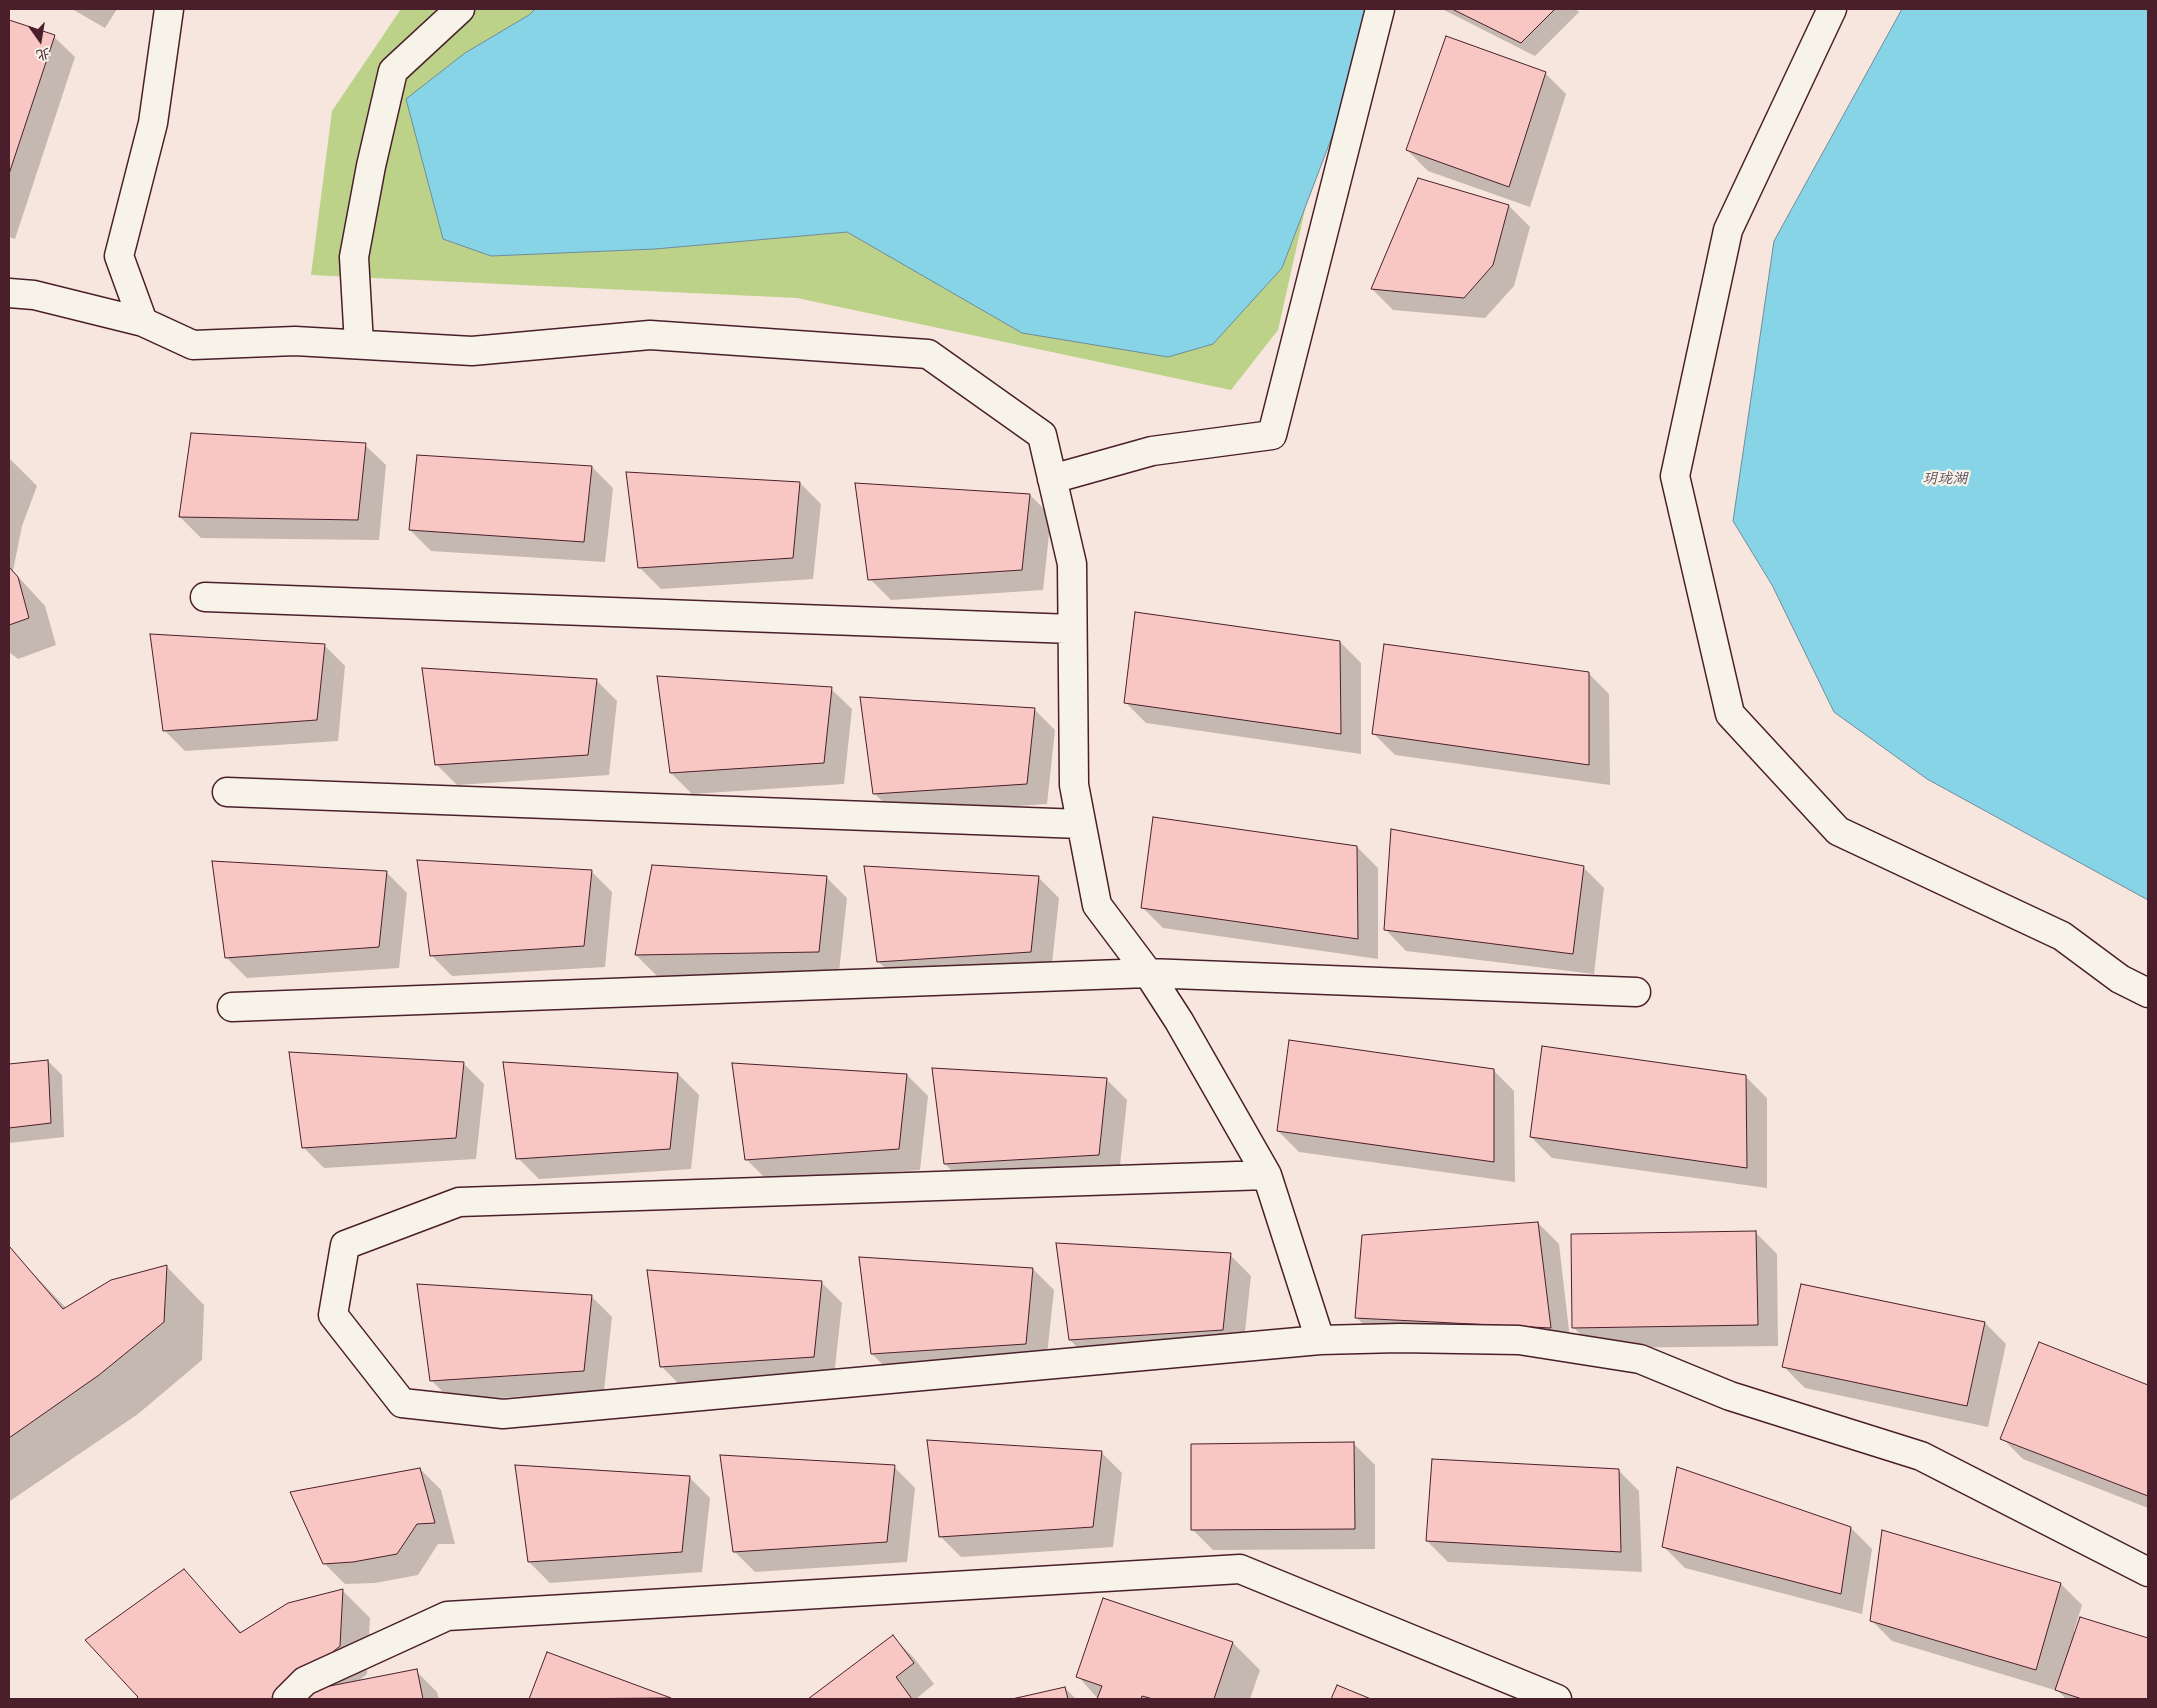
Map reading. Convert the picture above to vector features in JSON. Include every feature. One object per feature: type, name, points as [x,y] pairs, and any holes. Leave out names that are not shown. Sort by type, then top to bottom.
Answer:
[{"type":"street","points":[[143,322],[119,256],[153,123],[169,9]]},
{"type":"street","points":[[359,344],[354,257],[371,166],[393,71],[460,9]]},
{"type":"street","points":[[1052,479],[1152,451],[1272,435],[1380,9]]},
{"type":"street","points":[[1832,9],[1728,230],[1675,476],[1730,714],[1838,830],[2062,936],[2120,979],[2148,993]]},
{"type":"street","points":[[9,293],[34,295],[143,322],[193,345],[295,341],[472,350],[650,335],[928,354],[1042,435],[1072,564],[1074,785],[1097,905],[1148,973],[1179,1021],[1267,1175],[1320,1340]]},
{"type":"street","points":[[206,597],[1072,629]]},
{"type":"street","points":[[227,792],[1081,824]]},
{"type":"street","points":[[232,1007],[1148,973],[1636,992]]},
{"type":"street","points":[[1267,1175],[459,1202],[345,1245],[333,1314],[402,1403],[503,1414],[1320,1340],[1399,1338],[1519,1340],[1640,1359],[1730,1396],[1921,1456],[2148,1572]]},
{"type":"street","points":[[287,1699],[305,1681],[447,1616],[1240,1569],[1557,1699]]},
{"type":"green space","points":[[401,9],[1350,9],[1278,330],[1231,390],[797,298],[311,275],[332,111]]},
{"type":"water","points":[[535,9],[1366,9],[1346,100],[1282,268],[1213,344],[1168,357],[1022,333],[847,232],[655,249],[491,256],[443,239],[406,99],[465,53],[529,15]]},
{"type":"water","name":"玥珑湖","points":[[1902,9],[2148,9],[2148,900],[1927,779],[1834,712],[1772,585],[1733,521],[1774,241]]},
{"type":"building","points":[[1452,9],[1555,9],[1521,43]]},
{"type":"building","points":[[9,20],[55,35],[9,174]]},
{"type":"building","points":[[1446,36],[1546,72],[1509,187],[1406,150]]},
{"type":"building","points":[[1418,178],[1509,205],[1493,265],[1464,298],[1371,289]]},
{"type":"building","points":[[191,433],[366,443],[358,520],[179,517]]},
{"type":"building","points":[[417,455],[592,466],[584,542],[409,530]]},
{"type":"building","points":[[626,472],[800,482],[793,558],[638,568]]},
{"type":"building","points":[[855,483],[1030,494],[1022,570],[868,580]]},
{"type":"building","points":[[9,567],[18,577],[29,618],[9,625]]},
{"type":"building","points":[[1135,612],[1340,641],[1341,734],[1124,703]]},
{"type":"building","points":[[150,634],[325,644],[317,720],[163,731]]},
{"type":"building","points":[[1384,644],[1589,672],[1589,765],[1372,734]]},
{"type":"building","points":[[422,668],[597,679],[588,755],[435,765]]},
{"type":"building","points":[[657,676],[832,687],[824,763],[670,773]]},
{"type":"building","points":[[860,697],[1035,708],[1027,784],[873,794]]},
{"type":"building","points":[[1153,817],[1357,846],[1358,939],[1141,908]]},
{"type":"building","points":[[1391,829],[1584,866],[1573,954],[1384,930]]},
{"type":"building","points":[[417,860],[592,870],[584,946],[430,956]]},
{"type":"building","points":[[212,861],[387,871],[379,947],[225,958]]},
{"type":"building","points":[[652,865],[827,876],[819,952],[635,955]]},
{"type":"building","points":[[864,866],[1039,876],[1031,952],[877,962]]},
{"type":"building","points":[[1289,1040],[1494,1069],[1494,1162],[1277,1131]]},
{"type":"building","points":[[1542,1046],[1746,1075],[1747,1168],[1530,1137]]},
{"type":"building","points":[[289,1052],[464,1062],[456,1138],[302,1148]]},
{"type":"building","points":[[48,1060],[51,1123],[9,1128],[9,1064]]},
{"type":"building","points":[[503,1062],[678,1073],[670,1149],[516,1159]]},
{"type":"building","points":[[732,1063],[907,1074],[899,1149],[745,1160]]},
{"type":"building","points":[[932,1068],[1107,1078],[1099,1155],[944,1164]]},
{"type":"building","points":[[1538,1222],[1551,1328],[1355,1318],[1362,1235]]},
{"type":"building","points":[[1756,1231],[1758,1325],[1572,1328],[1571,1234]]},
{"type":"building","points":[[1056,1243],[1231,1253],[1223,1330],[1069,1340]]},
{"type":"building","points":[[9,1246],[63,1309],[111,1280],[167,1265],[164,1322],[99,1375],[9,1438]]},
{"type":"building","points":[[859,1257],[1033,1268],[1026,1344],[871,1354]]},
{"type":"building","points":[[647,1270],[822,1281],[814,1357],[660,1367]]},
{"type":"building","points":[[417,1284],[592,1295],[584,1371],[430,1381]]},
{"type":"building","points":[[1801,1284],[1985,1322],[1967,1406],[1782,1367]]},
{"type":"building","points":[[2039,1342],[2148,1385],[2148,1496],[2000,1439]]},
{"type":"building","points":[[927,1440],[1102,1451],[1093,1527],[939,1537]]},
{"type":"building","points":[[1354,1442],[1355,1529],[1191,1530],[1191,1444]]},
{"type":"building","points":[[720,1455],[895,1465],[887,1542],[733,1552]]},
{"type":"building","points":[[1432,1459],[1619,1469],[1621,1552],[1426,1541]]},
{"type":"building","points":[[515,1465],[690,1476],[682,1552],[528,1562]]},
{"type":"building","points":[[1677,1467],[1851,1527],[1841,1594],[1662,1547]]},
{"type":"building","points":[[420,1468],[435,1523],[417,1524],[397,1554],[353,1562],[323,1564],[290,1492]]},
{"type":"building","points":[[1882,1530],[2061,1583],[2036,1670],[1870,1621]]},
{"type":"building","points":[[184,1569],[240,1633],[288,1603],[343,1589],[340,1646],[275,1699],[136,1699],[138,1697],[85,1640]]},
{"type":"building","points":[[1103,1598],[1233,1642],[1214,1699],[1153,1699],[1142,1696],[1141,1699],[1097,1699],[1102,1686],[1076,1677]]},
{"type":"building","points":[[2080,1617],[2148,1638],[2148,1699],[2082,1699],[2055,1690]]},
{"type":"building","points":[[893,1635],[914,1663],[896,1677],[912,1699],[808,1699]]},
{"type":"building","points":[[547,1652],[671,1698],[529,1699]]},
{"type":"building","points":[[417,1669],[423,1699],[295,1699],[294,1693]]},
{"type":"building","points":[[1337,1685],[1371,1699],[1331,1699]]},
{"type":"building","points":[[1065,1687],[1068,1699],[1012,1699]]}]
